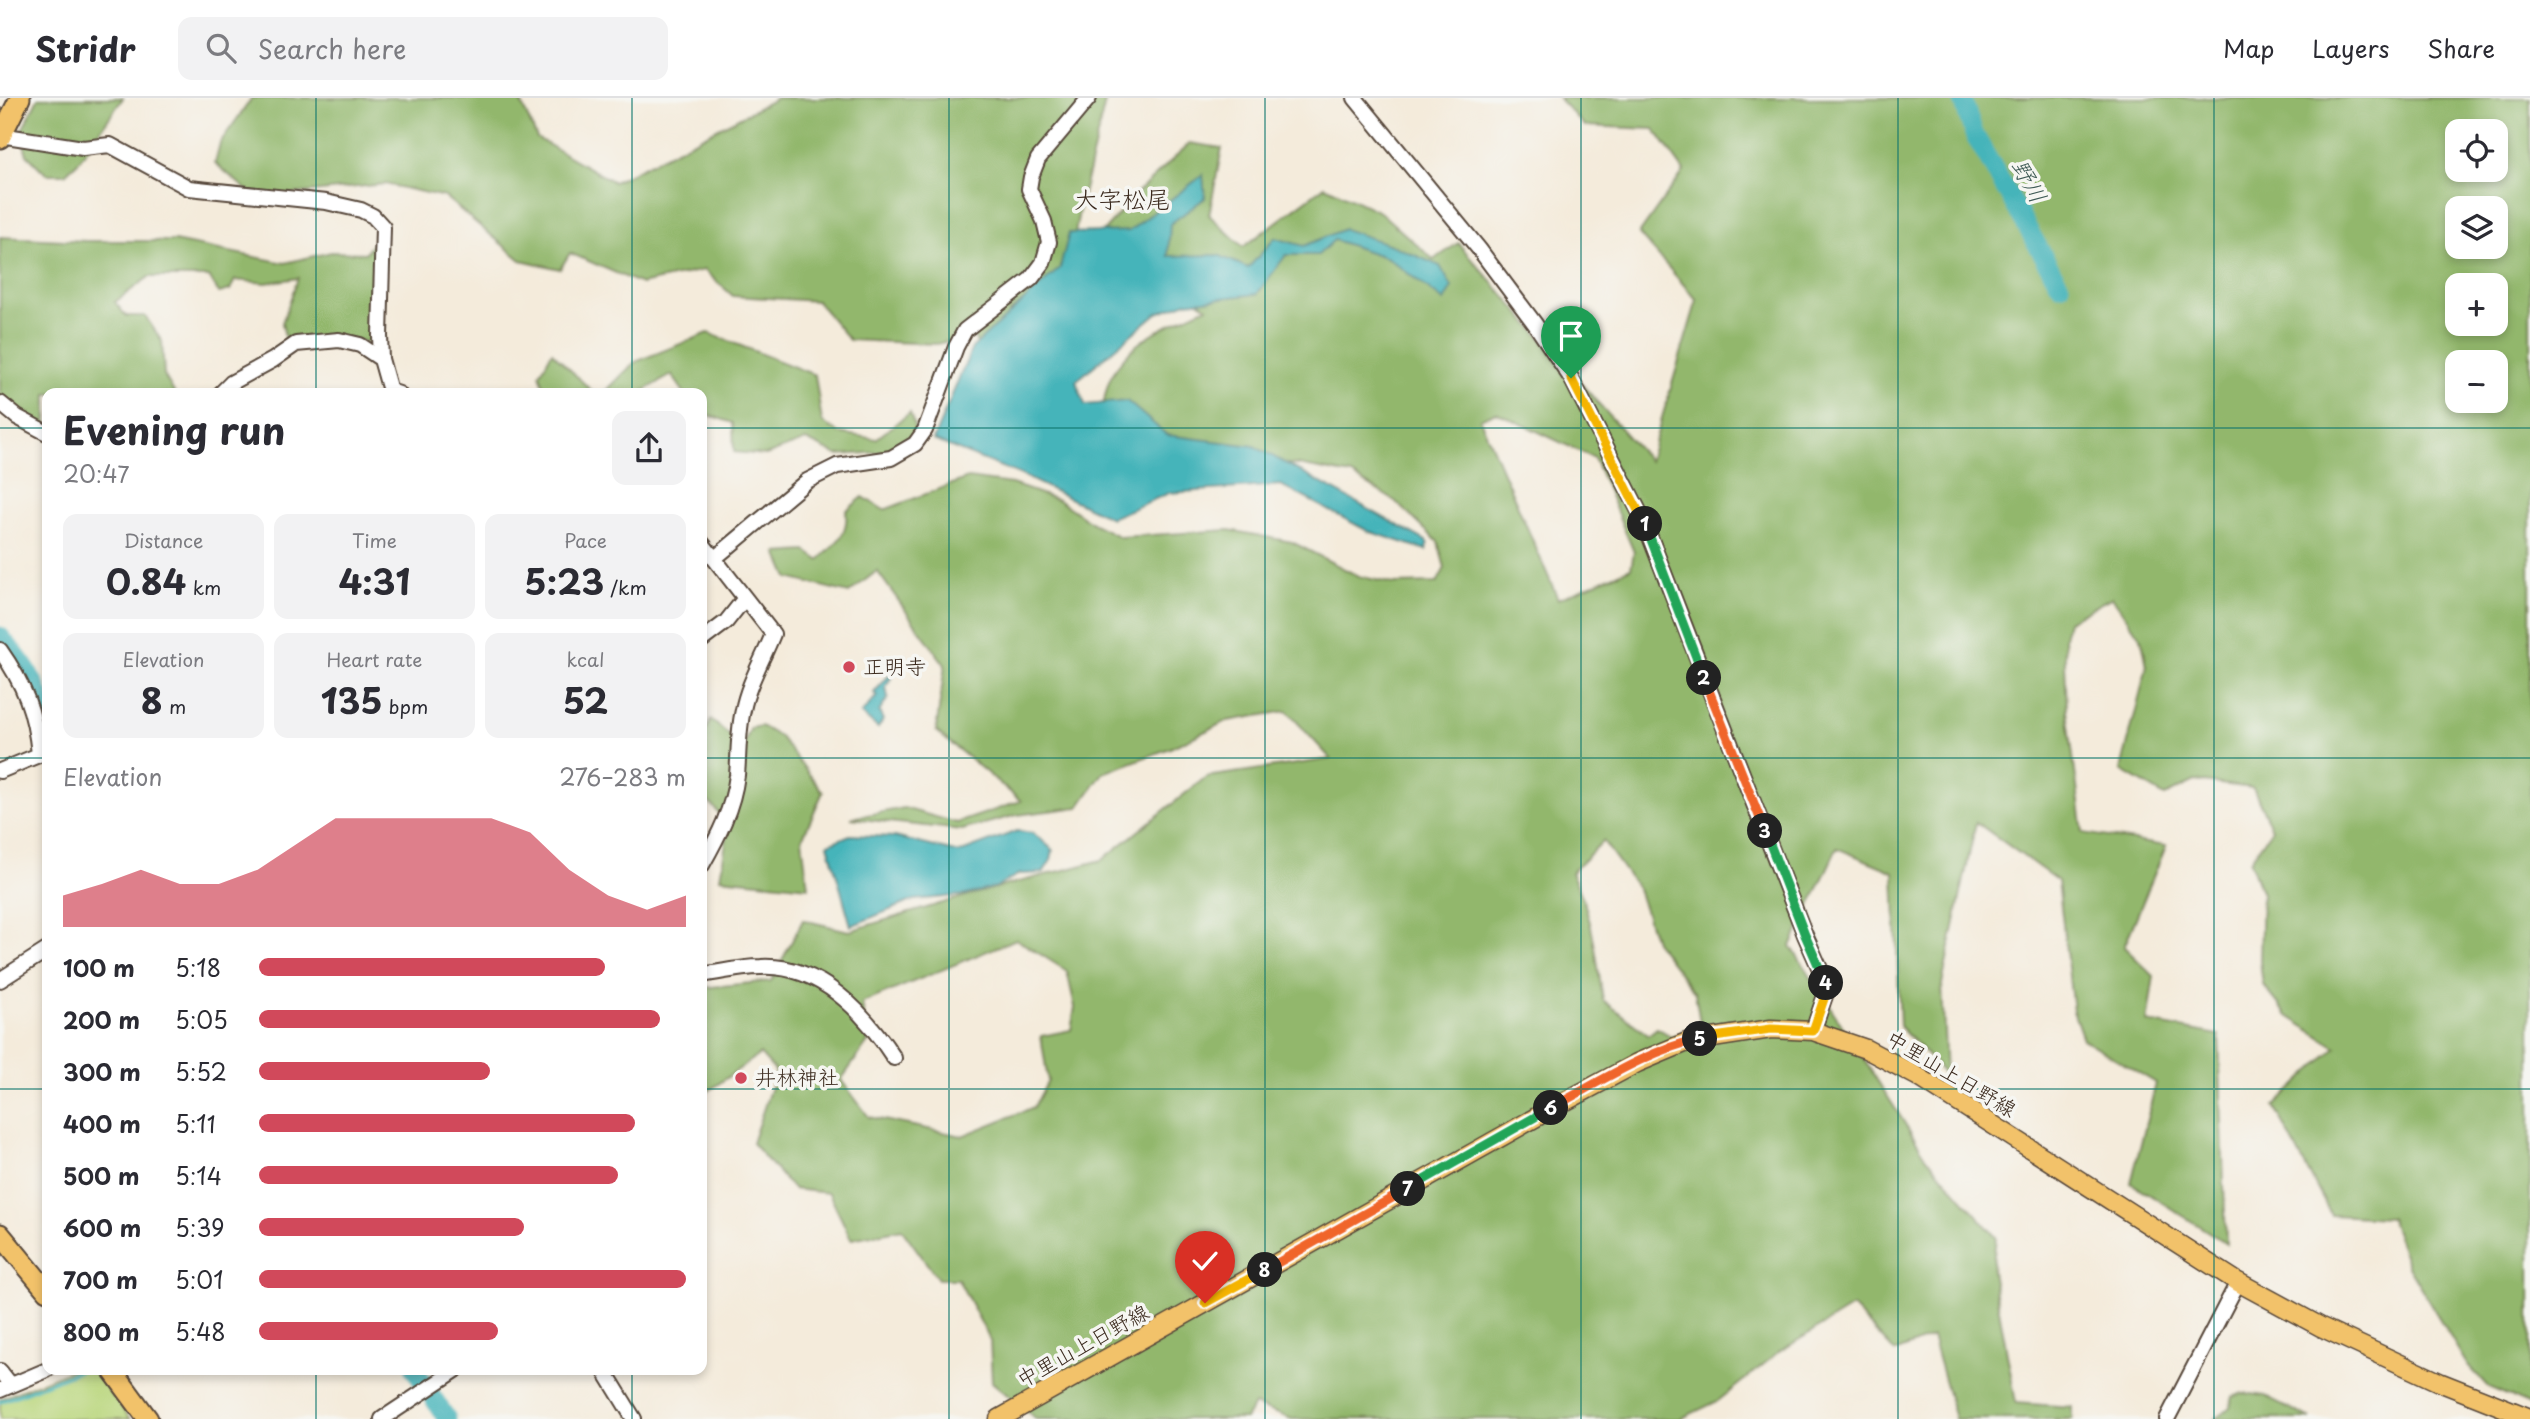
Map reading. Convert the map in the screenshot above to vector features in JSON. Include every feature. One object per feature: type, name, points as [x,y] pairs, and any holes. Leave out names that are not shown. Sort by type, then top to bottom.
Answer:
[{"type":"highway","points":[[0,136],[20,98]]},
{"type":"highway","points":[[0,1234],[42,1285]]},
{"type":"highway","points":[[116,1375],[148,1419]]},
{"type":"main road","name":"中里山上日野線","points":[[999,1419],[1536,1116],[1637,1063],[1687,1042],[1771,1029],[1813,1031],[1866,1049],[1917,1076],[2238,1282],[2333,1332],[2439,1382],[2530,1418]]},
{"type":"street","points":[[715,558],[807,481],[837,466],[891,458],[915,443],[925,430],[965,330],[1031,279],[1042,263],[1049,242],[1044,221],[1029,189],[1031,177],[1043,152],[1089,98]]},
{"type":"street","points":[[1355,98],[1479,249],[1535,324],[1571,378],[1643,519],[1805,935],[1828,987],[1813,1031]]},
{"type":"street","points":[[0,136],[83,148],[110,145],[189,188],[326,202],[373,216],[383,227],[381,359],[389,388]]},
{"type":"street","points":[[226,388],[296,344],[339,340],[360,345],[381,359]]},
{"type":"street","points":[[0,403],[17,417],[42,430]]},
{"type":"street","points":[[707,548],[772,634],[743,706],[737,775],[731,804],[707,856]]},
{"type":"street","points":[[707,636],[726,622],[745,598]]},
{"type":"street","points":[[0,650],[26,693],[42,749]]},
{"type":"street","points":[[0,771],[42,753]]},
{"type":"street","points":[[0,980],[42,953]]},
{"type":"street","points":[[707,974],[760,967],[781,967],[803,974],[833,991],[860,1012],[875,1028],[894,1058]]},
{"type":"street","points":[[2167,1419],[2238,1282]]},
{"type":"street","points":[[0,1371],[6,1388],[42,1372]]},
{"type":"street","points":[[382,1419],[448,1375]]},
{"type":"street","points":[[607,1375],[634,1419]]},
{"type":"green space","points":[[38,98],[123,98],[79,161],[65,174],[46,174],[27,155],[21,132]]},
{"type":"green space","points":[[252,98],[519,98],[537,138],[614,182],[777,98],[1106,98],[1079,211],[1067,278],[1009,312],[1007,356],[988,370],[974,336],[936,344],[849,340],[817,301],[733,296],[704,270],[641,284],[570,253],[560,269],[521,260],[445,197],[385,184],[256,198],[215,163],[220,143]]},
{"type":"green space","points":[[1558,98],[2530,98],[2530,1405],[2488,1387],[2466,1363],[2408,1266],[2390,1218],[2331,1215],[2274,1106],[2336,1047],[2288,1016],[2263,985],[2260,961],[2262,894],[2250,861],[2272,829],[2253,788],[2195,781],[2165,796],[2121,770],[2147,666],[2142,640],[2112,597],[2068,621],[2064,637],[2067,710],[2083,833],[2166,846],[2124,947],[2154,976],[2147,1022],[2219,1035],[2226,1243],[2131,1183],[2156,1083],[2083,1039],[2073,1011],[2058,881],[1976,822],[1942,984],[1946,1076],[1900,1026],[1894,872],[1837,848],[1791,946],[1927,1158],[1996,1237],[1992,1271],[2016,1403],[2072,1407],[2072,1419],[1955,1419],[1932,1337],[1895,1352],[1852,1307],[1779,1352],[1718,1401],[1680,1419],[1292,1419],[1254,1405],[1245,1419],[1036,1419],[992,1382],[990,1340],[958,1279],[938,1279],[902,1229],[851,1239],[829,1193],[793,1189],[752,1143],[776,1072],[760,1054],[707,1092],[707,987],[771,981],[803,920],[849,931],[973,894],[1102,860],[1206,777],[1331,759],[1287,711],[1227,721],[1170,748],[1103,773],[1079,807],[1017,815],[962,830],[851,818],[904,808],[957,823],[1021,801],[936,731],[945,665],[877,571],[849,593],[788,578],[777,553],[806,551],[819,560],[843,533],[846,511],[863,497],[884,510],[968,478],[1012,484],[1058,500],[1094,524],[1120,537],[1229,530],[1292,542],[1358,576],[1394,584],[1437,583],[1445,568],[1438,542],[1395,501],[1352,475],[1298,465],[1193,453],[1101,417],[1110,380],[1130,351],[1166,326],[1207,307],[1101,234],[1138,192],[1190,143],[1222,148],[1209,215],[1243,247],[1325,186],[1380,212],[1434,260],[1458,243],[1649,461],[1697,300],[1639,234],[1684,171],[1654,129],[1585,126]],"holes":[[[1496,412],[1594,458],[1634,552],[1631,568],[1558,599],[1480,419]],[[1603,841],[1638,889],[1655,941],[1695,993],[1701,1028],[1671,1036],[1657,1028],[1648,1035],[1603,1000],[1593,935],[1584,903],[1571,873]],[[1016,939],[1067,971],[1075,1007],[1071,1030],[1041,1036],[1048,1081],[1034,1107],[962,1136],[869,1117],[841,1080],[868,1042],[862,1003]]]},
{"type":"green space","points":[[0,237],[174,241],[285,263],[331,252],[365,253],[375,241],[380,278],[379,305],[372,343],[340,337],[286,342],[282,323],[298,278],[266,283],[235,280],[230,290],[219,293],[209,277],[149,277],[115,302],[126,316],[145,316],[162,341],[164,375],[172,388],[42,388],[42,426],[0,399]]},
{"type":"green space","points":[[708,333],[815,375],[822,422],[839,433],[876,439],[910,413],[916,432],[884,452],[837,455],[806,440],[766,455],[734,452],[733,423],[707,415],[707,388],[681,388],[672,375],[649,388],[609,388],[635,362]]},
{"type":"green space","points":[[552,352],[589,388],[544,388],[540,374]]},
{"type":"green space","points":[[711,720],[743,746],[751,728],[761,726],[780,737],[823,792],[802,839],[808,887],[720,878],[729,824],[707,800],[707,728]]},
{"type":"green space","points":[[59,1375],[97,1375],[130,1419],[0,1419],[0,1399]]},
{"type":"green space","points":[[2243,1393],[2265,1396],[2311,1419],[2215,1419],[2230,1407],[2233,1397]]},
{"type":"water","points":[[1203,175],[1205,198],[1170,224],[1168,256],[1218,255],[1248,268],[1275,238],[1304,246],[1344,229],[1394,246],[1440,266],[1452,287],[1444,301],[1388,258],[1334,240],[1318,255],[1286,255],[1257,294],[1187,302],[1157,313],[1076,381],[1085,405],[1127,401],[1167,435],[1254,446],[1428,542],[1426,550],[1368,531],[1281,485],[1169,493],[1111,518],[1019,474],[933,440],[972,348],[1060,268],[1069,233],[1129,231]]},
{"type":"water","points":[[890,674],[892,676],[886,687],[888,698],[879,712],[883,720],[878,728],[861,714],[877,696],[874,693]]},
{"type":"water","points":[[1017,831],[1033,833],[1053,850],[1051,860],[1043,873],[1019,874],[996,887],[966,895],[914,900],[851,926],[828,844],[850,835],[895,837],[959,853]]},
{"type":"waterway","name":"野川","points":[[1962,98],[1974,134],[2060,285]]},
{"type":"waterway","points":[[0,636],[29,674],[42,703]]},
{"type":"waterway","points":[[0,1402],[68,1375]]},
{"type":"waterway","points":[[418,1375],[447,1419]]},
{"type":"place","name":"正明寺","points":[[849,667]]},
{"type":"place","name":"井林神社","points":[[741,1078]]},
{"type":"district","name":"大字松尾","points":[[1122,200]]},
{"type":"route","points":[[1205,1303],[1637,1063],[1687,1042],[1734,1033],[1771,1029],[1813,1031],[1828,987],[1712,700],[1643,519],[1571,378]]}]
